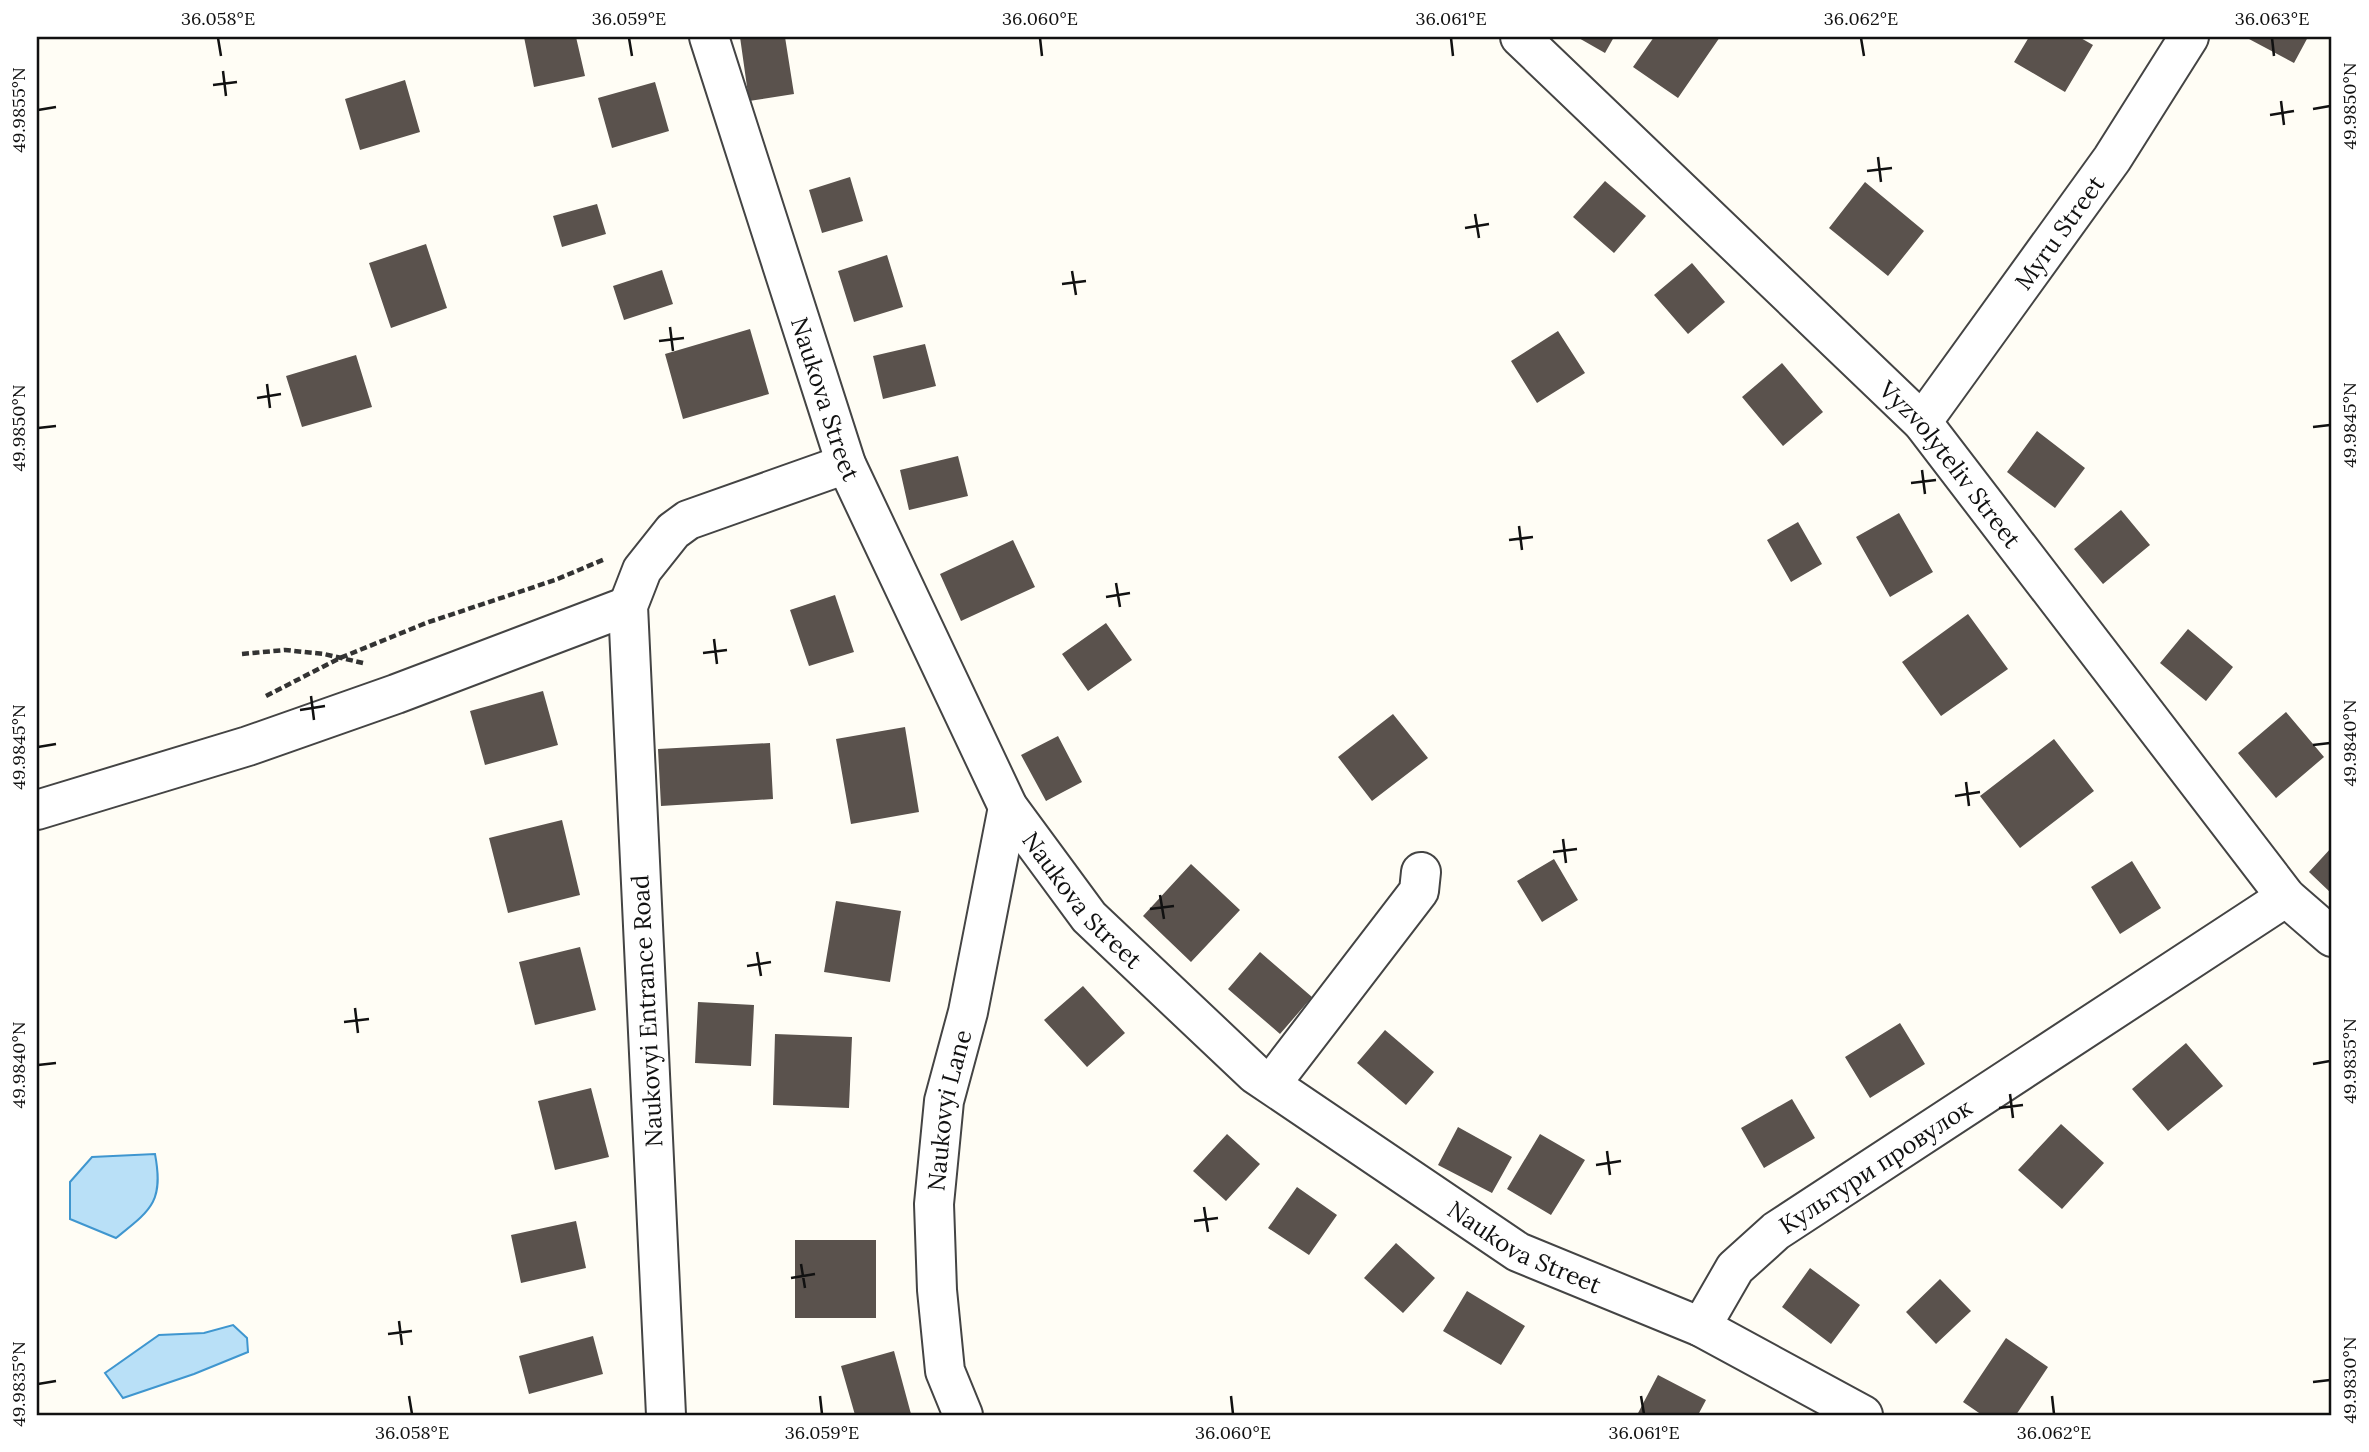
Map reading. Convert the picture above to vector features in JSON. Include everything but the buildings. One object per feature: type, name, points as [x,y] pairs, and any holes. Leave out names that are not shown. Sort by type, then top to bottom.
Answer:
[{"type":"street","name":"Naukova Street","points":[[709,37],[846,464],[1008,807],[1089,917],[1255,1074],[1518,1252],[1701,1327],[1863,1415]]},
{"type":"street","name":"Vyzvolyteliv Street","points":[[1520,37],[1922,422],[2286,897],[2332,937]]},
{"type":"street","name":"Myru Street","points":[[1922,422],[2112,159],[2189,37]]},
{"type":"street","name":"Naukovyi Entrance Road","points":[[666,1415],[628,606],[642,570],[673,531],[688,520],[846,464]]},
{"type":"street","points":[[37,810],[248,746],[396,694],[628,606]]},
{"type":"street","name":"Naukovyi Lane","points":[[963,1415],[944,1371],[937,1290],[934,1204],[944,1101],[968,1012],[1008,807]]},
{"type":"street","points":[[1271,1084],[1419,891],[1421,872]]},
{"type":"street","name":"Культури провулок","points":[[1701,1327],[1735,1268],[1776,1230],[2286,897]]},
{"type":"path","points":[[253,701],[340,658],[426,623],[555,580],[614,555]]},
{"type":"path","points":[[242,654],[285,650],[368,664],[396,694]]},
{"type":"water","points":[[155,1154],[158,1183],[152,1204],[116,1238],[70,1219],[70,1182],[92,1157]]},
{"type":"water","points":[[233,1325],[247,1338],[248,1352],[194,1374],[123,1398],[105,1373],[159,1335],[204,1333]]}]
